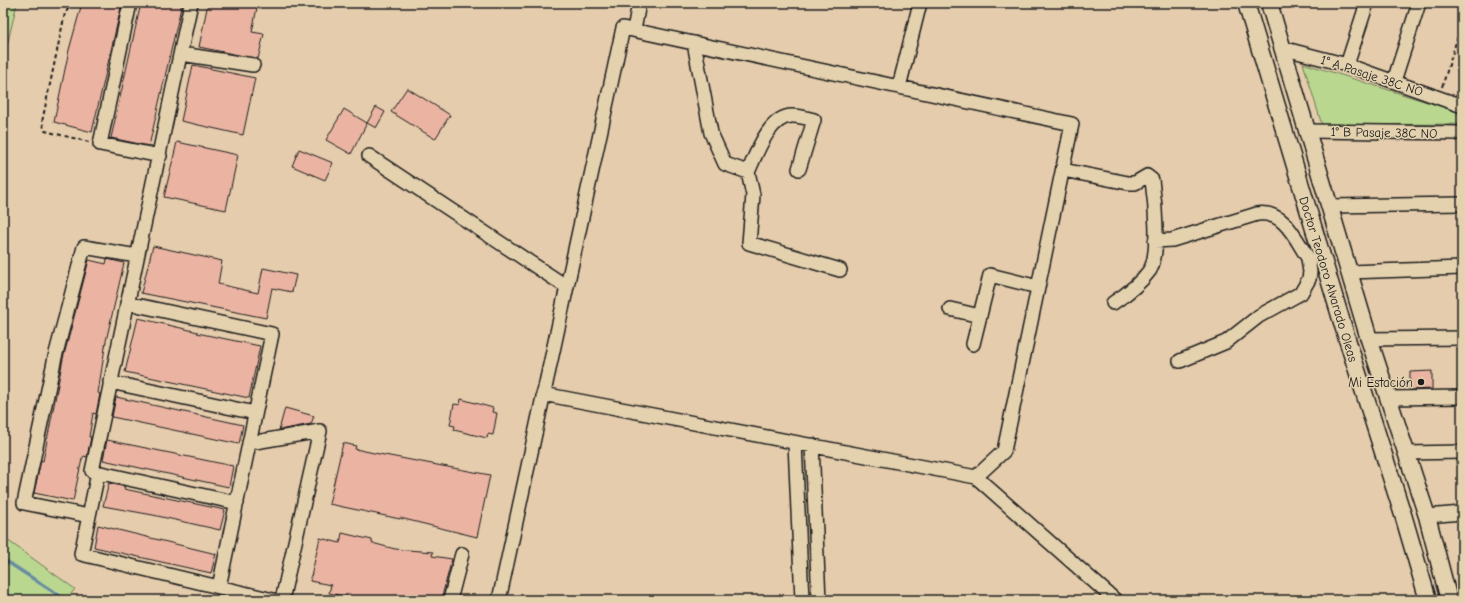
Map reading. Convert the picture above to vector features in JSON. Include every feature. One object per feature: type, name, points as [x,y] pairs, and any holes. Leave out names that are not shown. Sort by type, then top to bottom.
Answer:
[{"type":"main road","name":"Doctor Teodoro Alvarado Oleas","points":[[1246,3],[1347,339],[1404,518],[1428,600]]},
{"type":"main road","name":"Doctor Teodoro Alvarado Oleas","points":[[1269,3],[1349,272],[1427,516],[1449,600]]},
{"type":"street","points":[[130,3],[100,144],[160,156]]},
{"type":"street","points":[[191,3],[160,156],[137,256],[92,471],[237,503]]},
{"type":"street","points":[[634,30],[639,3]]},
{"type":"street","points":[[899,87],[920,3]]},
{"type":"street","points":[[1347,66],[1367,3]]},
{"type":"street","points":[[1394,82],[1419,3]]},
{"type":"street","points":[[499,600],[623,28],[1072,124],[1004,451],[976,477]]},
{"type":"street","points":[[694,43],[711,133],[726,164],[748,172]]},
{"type":"street","name":"1° A Pasaje 38C NO","points":[[1282,48],[1347,66],[1462,106]]},
{"type":"street","points":[[181,54],[253,65]]},
{"type":"street","points":[[799,169],[814,120],[791,115],[779,121],[766,134],[748,172],[753,195],[749,243],[840,270]]},
{"type":"street","name":"1° B Pasaje 38C NO","points":[[1307,131],[1462,133]]},
{"type":"street","points":[[369,156],[567,287]]},
{"type":"street","points":[[1063,170],[1128,183],[1135,183],[1143,177],[1149,177],[1152,180],[1156,211],[1155,241],[1150,269],[1133,290],[1113,303]]},
{"type":"street","points":[[1330,206],[1462,204]]},
{"type":"street","points":[[1155,241],[1172,240],[1256,214],[1268,213],[1282,220],[1308,258],[1310,265],[1309,279],[1301,293],[1259,316],[1226,342],[1180,362]]},
{"type":"street","points":[[89,516],[24,503],[55,357],[84,247],[137,256]]},
{"type":"street","points":[[1349,272],[1462,268]]},
{"type":"street","points":[[973,344],[990,275],[1038,287]]},
{"type":"street","points":[[127,303],[272,334],[219,587]]},
{"type":"street","points":[[950,309],[980,316]]},
{"type":"street","points":[[1370,339],[1462,338]]},
{"type":"street","points":[[110,382],[255,413]]},
{"type":"street","points":[[544,394],[976,477],[1115,600]]},
{"type":"street","points":[[1389,398],[1462,397]]},
{"type":"street","points":[[249,443],[320,431],[282,600]]},
{"type":"street","points":[[795,443],[802,600]]},
{"type":"street","points":[[812,445],[819,600]]},
{"type":"street","points":[[1407,453],[1462,452]]},
{"type":"street","points":[[98,473],[81,554],[273,600]]},
{"type":"street","points":[[1427,516],[1462,513]]},
{"type":"street","points":[[450,600],[462,554]]},
{"type":"path","points":[[73,3],[65,13],[42,122],[44,132],[100,144]]},
{"type":"path","points":[[1439,97],[1462,23]]},
{"type":"green space","points":[[3,3],[17,3],[3,63]]},
{"type":"green space","points":[[1303,63],[1462,113],[1462,124],[1322,125]]},
{"type":"green space","points":[[3,537],[75,589],[66,600],[3,600]]},
{"type":"building","points":[[82,3],[122,3],[92,132],[54,122],[69,50]]},
{"type":"building","points":[[141,3],[182,3],[149,146],[111,138]]},
{"type":"building","points":[[208,3],[258,3],[252,32],[264,34],[258,59],[199,47]]},
{"type":"building","points":[[193,65],[255,78],[243,135],[181,121]]},
{"type":"building","points":[[407,88],[450,115],[435,139],[391,112]]},
{"type":"building","points":[[376,107],[385,112],[376,128],[367,123]]},
{"type":"building","points":[[344,109],[367,123],[351,154],[326,140]]},
{"type":"building","points":[[177,142],[238,155],[226,210],[164,197]]},
{"type":"building","points":[[299,149],[333,163],[325,180],[292,166]]},
{"type":"building","points":[[153,246],[222,261],[218,284],[258,293],[263,268],[296,275],[292,292],[272,288],[266,318],[141,293]]},
{"type":"building","points":[[107,259],[124,263],[106,341],[98,393],[100,394],[96,414],[93,413],[89,437],[91,437],[87,457],[84,456],[82,459],[73,501],[34,493],[41,460],[43,461],[63,359],[89,260],[106,264]]},
{"type":"building","points":[[138,318],[198,332],[197,333],[260,346],[249,398],[125,372]]},
{"type":"building","name":"Mi Estación","points":[[1432,371],[1432,389],[1410,390],[1410,372]]},
{"type":"building","points":[[116,397],[243,425],[239,444],[112,417]]},
{"type":"building","points":[[461,399],[493,408],[492,412],[497,413],[493,435],[488,434],[487,438],[454,430],[455,426],[450,425],[454,404],[460,405]]},
{"type":"building","points":[[285,408],[314,416],[311,424],[279,430]]},
{"type":"building","points":[[107,440],[233,466],[229,487],[103,460]]},
{"type":"building","points":[[343,443],[356,446],[355,449],[490,475],[477,537],[400,518],[329,504]]},
{"type":"building","points":[[109,483],[125,487],[124,489],[225,510],[220,530],[153,515],[103,506]]},
{"type":"building","points":[[98,525],[216,554],[211,573],[94,547]]},
{"type":"building","points":[[342,533],[372,540],[372,543],[395,549],[433,552],[432,556],[452,559],[441,600],[362,600],[329,593],[331,585],[310,581],[320,538],[340,543]]},
{"type":"waterway","points":[[3,559],[66,600]]},
{"type":"place","name":"Mi Estación","points":[[1421,382]]}]
